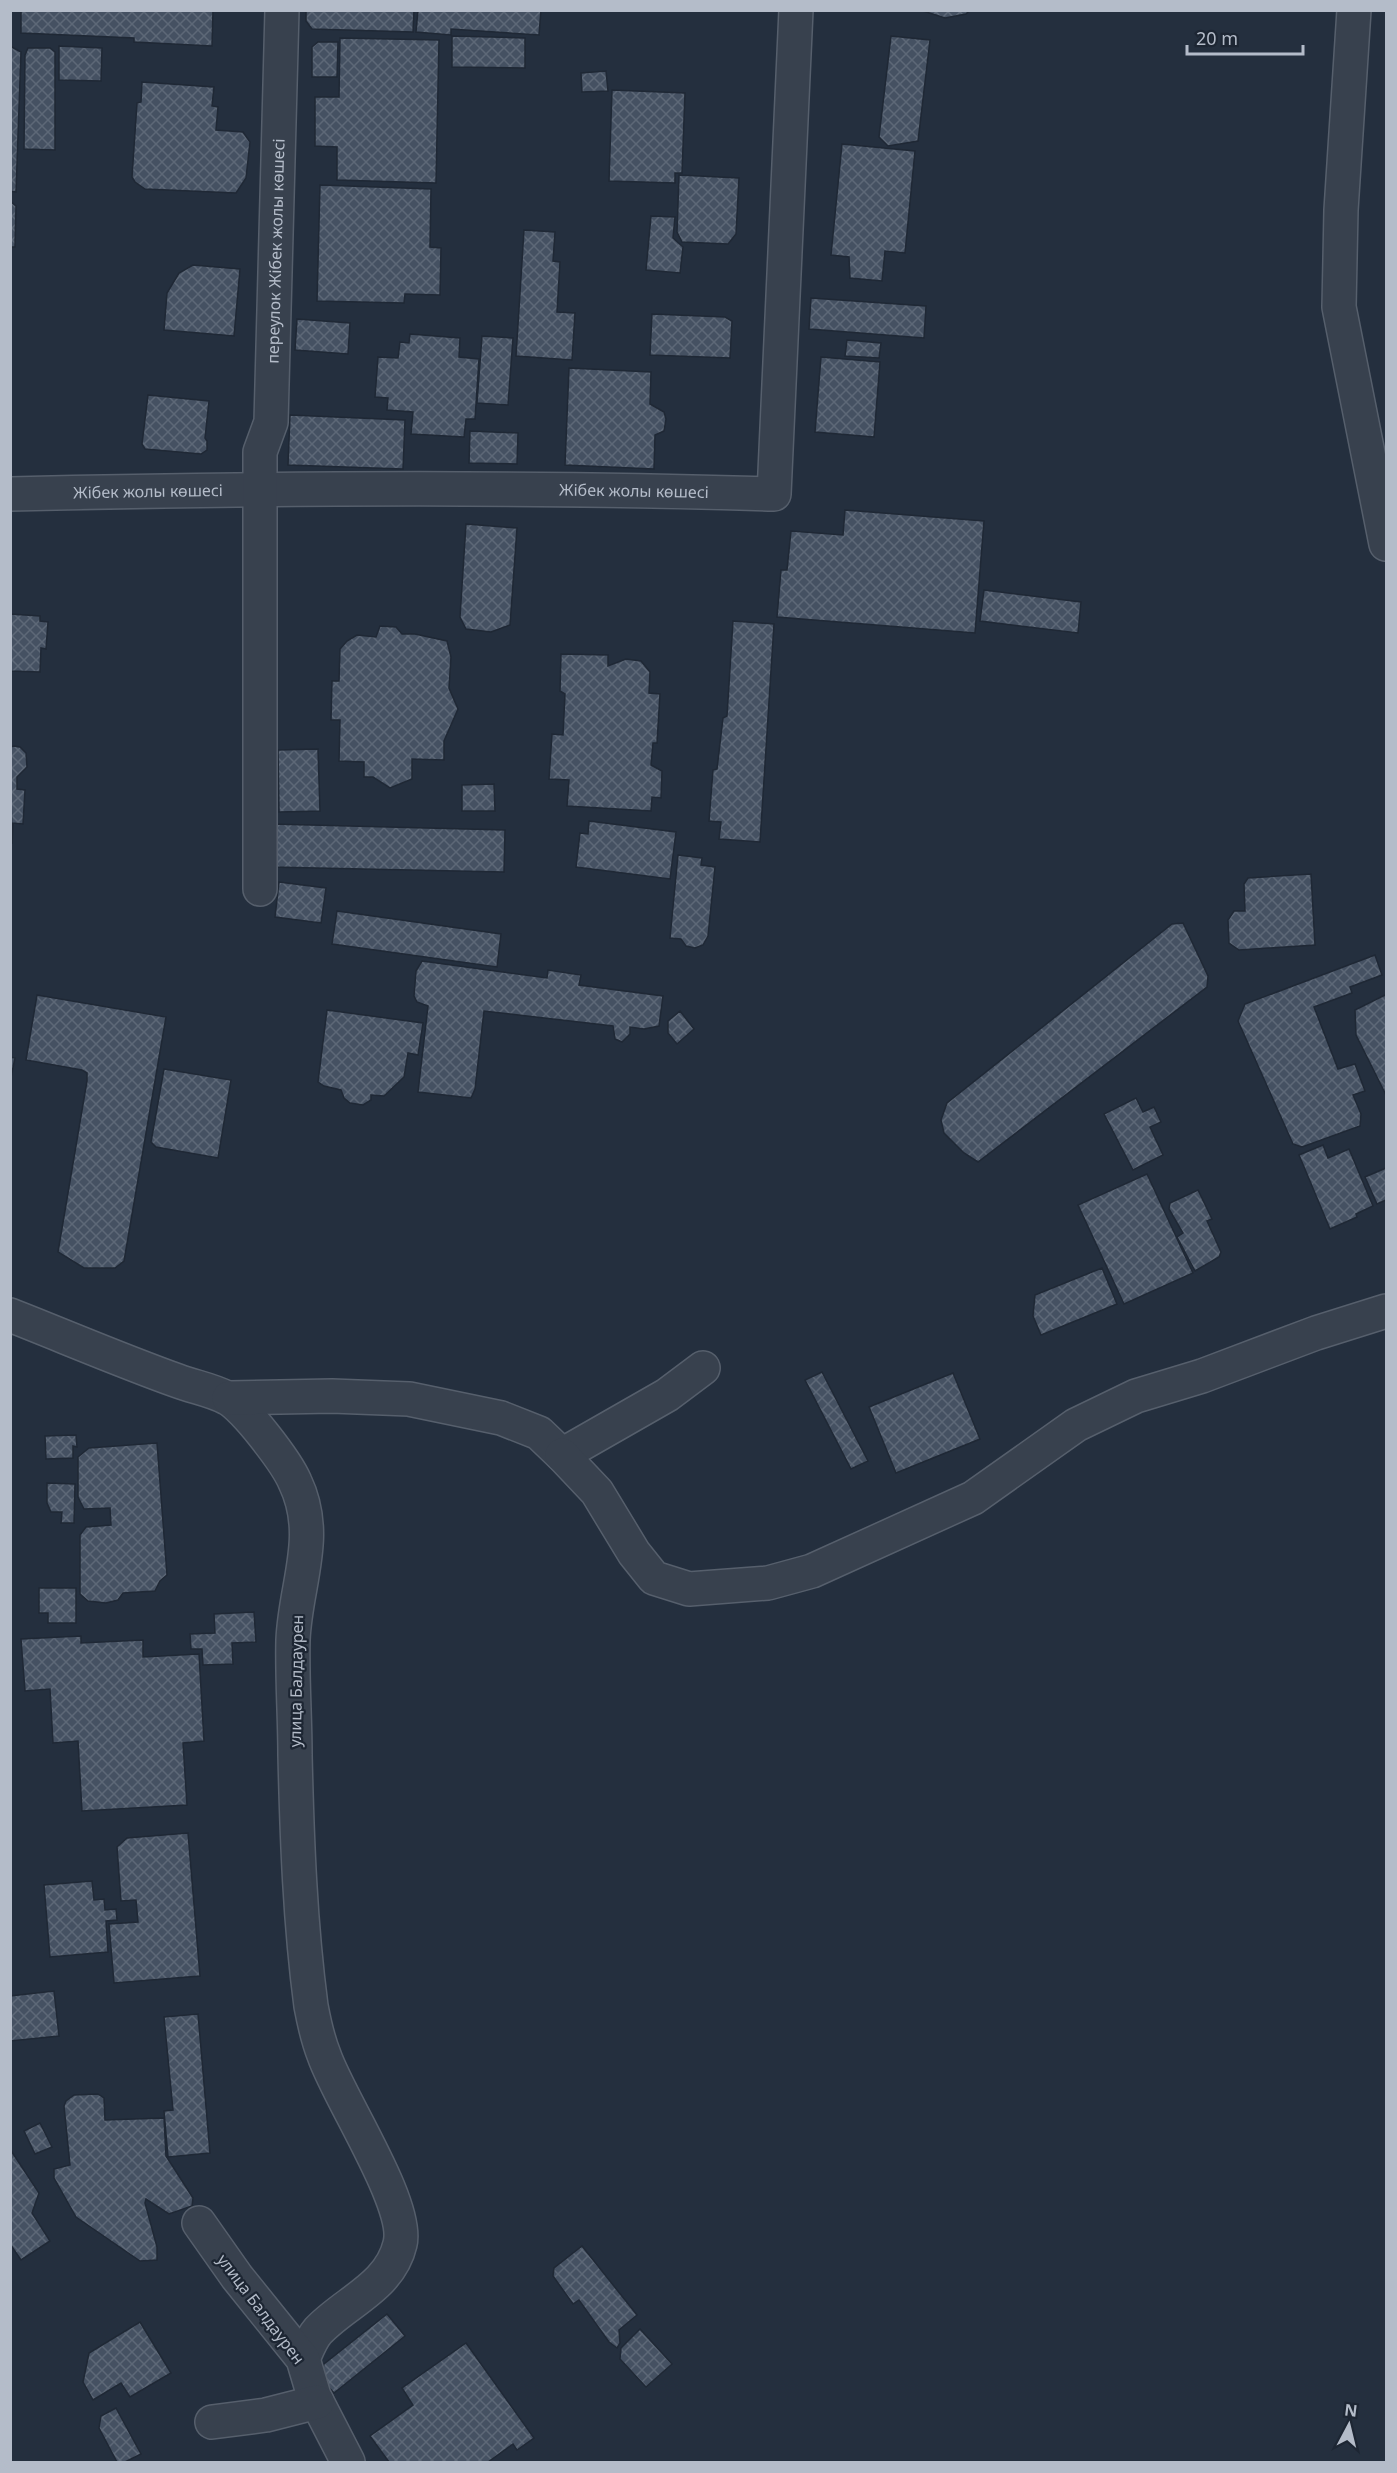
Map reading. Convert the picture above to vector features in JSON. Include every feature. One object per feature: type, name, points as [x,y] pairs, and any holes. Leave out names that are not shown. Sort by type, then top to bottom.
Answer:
[{"type":"street","name":"переулок Жібек жолы көшесі","points":[[260,889],[262,488],[260,452],[271,422],[282,10]]},
{"type":"street","name":"Жібек жолы көшесі","points":[[10,494],[262,488],[568,488],[774,494],[796,10]]},
{"type":"street","points":[[1354,10],[1341,210],[1340,307],[1386,544]]},
{"type":"street","points":[[229,1398],[332,1396],[409,1399],[501,1418],[539,1433],[597,1492],[634,1553],[654,1578],[689,1589],[768,1583],[812,1571],[973,1498],[1036,1456],[1076,1425],[1136,1396],[1202,1377],[1316,1333],[1386,1311]]},
{"type":"street","name":"улица Балдаурен","points":[[10,1315],[179,1382],[229,1398],[253,1421],[295,1480],[305,1512],[308,1551],[293,1637],[300,1887],[312,2011],[324,2056],[371,2150],[394,2207],[399,2222],[401,2243],[389,2271],[373,2288],[340,2311],[316,2334],[303,2359]]},
{"type":"street","points":[[562,1455],[667,1395],[703,1368]]},
{"type":"street","name":"улица Балдаурен","points":[[199,2223],[237,2277],[303,2359],[317,2402],[348,2463]]},
{"type":"street","points":[[212,2422],[266,2415],[317,2402]]},
{"type":"building","points":[[21,10],[213,10],[212,46],[134,42],[134,38],[21,33]]},
{"type":"building","points":[[306,10],[414,10],[413,32],[312,29],[306,21]]},
{"type":"building","points":[[418,10],[541,10],[539,35],[451,29],[451,35],[416,32]]},
{"type":"building","points":[[920,10],[970,10],[966,14],[945,18]]},
{"type":"building","points":[[452,36],[525,38],[525,68],[452,67]]},
{"type":"building","points":[[891,36],[930,40],[918,141],[888,146],[879,137]]},
{"type":"building","points":[[340,38],[439,40],[436,183],[337,180],[337,147],[315,146],[315,97],[339,97]]},
{"type":"building","points":[[318,42],[338,42],[337,77],[312,77],[312,47]]},
{"type":"building","points":[[10,46],[21,52],[16,192],[10,191]]},
{"type":"building","points":[[59,46],[102,48],[101,81],[59,80]]},
{"type":"building","points":[[28,48],[50,48],[55,52],[55,150],[24,149],[25,55]]},
{"type":"building","points":[[606,71],[608,91],[582,92],[581,73]]},
{"type":"building","points":[[142,82],[214,87],[212,106],[218,107],[216,130],[243,132],[250,142],[246,178],[236,193],[145,189],[135,182],[132,177],[137,103],[141,102]]},
{"type":"building","points":[[612,90],[685,93],[682,173],[675,173],[675,183],[609,181]]},
{"type":"building","points":[[842,144],[915,151],[905,253],[885,251],[882,281],[850,278],[849,257],[831,255]]},
{"type":"building","points":[[679,175],[739,178],[736,234],[728,244],[682,242],[677,232]]},
{"type":"building","points":[[320,185],[431,189],[430,247],[441,248],[440,295],[405,294],[404,303],[317,301]]},
{"type":"building","points":[[10,201],[16,206],[15,247],[10,247]]},
{"type":"building","points":[[651,216],[675,217],[673,238],[683,247],[680,273],[646,270]]},
{"type":"building","points":[[524,230],[555,232],[553,261],[560,262],[557,312],[575,313],[572,360],[516,356]]},
{"type":"building","points":[[193,265],[240,269],[234,336],[164,330],[167,293],[179,273]]},
{"type":"building","points":[[811,298],[926,306],[924,338],[809,329]]},
{"type":"building","points":[[652,314],[725,317],[732,321],[730,358],[650,355]]},
{"type":"building","points":[[297,319],[350,323],[348,354],[295,350]]},
{"type":"building","points":[[410,334],[460,338],[459,357],[479,359],[475,419],[466,419],[464,437],[411,434],[413,412],[387,410],[388,398],[375,397],[378,357],[398,358],[400,342],[409,343]]},
{"type":"building","points":[[482,336],[513,338],[508,405],[477,403]]},
{"type":"building","points":[[847,340],[881,343],[879,358],[845,356]]},
{"type":"building","points":[[821,357],[880,362],[874,437],[815,432]]},
{"type":"building","points":[[569,368],[651,372],[650,404],[664,412],[666,419],[664,431],[655,435],[654,469],[565,465]]},
{"type":"building","points":[[148,395],[209,401],[205,438],[207,450],[201,454],[145,449],[142,444]]},
{"type":"building","points":[[290,415],[405,420],[403,469],[288,465]]},
{"type":"building","points":[[470,431],[518,433],[517,464],[469,463]]},
{"type":"building","points":[[845,510],[984,521],[975,633],[777,617],[781,570],[787,570],[791,531],[843,535]]},
{"type":"building","points":[[466,524],[517,528],[510,625],[491,632],[466,629],[460,617]]},
{"type":"building","points":[[984,590],[1081,602],[1078,633],[980,621]]},
{"type":"building","points":[[10,614],[40,616],[40,621],[48,622],[46,649],[41,648],[40,672],[10,671]]},
{"type":"building","points":[[733,621],[774,624],[760,842],[719,839],[721,822],[709,821],[713,770],[717,769],[723,718],[727,716]]},
{"type":"building","points":[[380,626],[396,627],[402,634],[415,634],[447,641],[451,657],[449,688],[458,709],[444,741],[444,760],[412,759],[412,779],[390,788],[373,777],[364,777],[364,762],[339,761],[340,720],[331,720],[332,681],[339,681],[340,649],[357,635],[376,637]]},
{"type":"building","points":[[561,654],[608,655],[608,666],[626,659],[641,661],[650,672],[649,693],[660,694],[657,743],[653,743],[651,765],[662,771],[661,798],[652,797],[651,811],[567,806],[569,780],[549,779],[552,734],[563,735],[565,694],[560,691]]},
{"type":"building","points":[[10,747],[20,747],[26,753],[27,767],[17,777],[17,789],[25,790],[23,824],[13,823],[12,844]]},
{"type":"building","points":[[318,749],[320,811],[279,812],[278,750]]},
{"type":"building","points":[[494,784],[495,811],[462,811],[462,785]]},
{"type":"building","points":[[589,821],[676,832],[670,879],[576,867],[580,833],[588,834]]},
{"type":"building","points":[[271,824],[505,830],[504,872],[270,867]]},
{"type":"building","points":[[678,855],[702,858],[701,865],[715,867],[708,936],[703,945],[695,948],[686,946],[681,939],[670,938]]},
{"type":"building","points":[[1311,874],[1315,945],[1239,950],[1229,943],[1228,920],[1234,911],[1245,911],[1244,884],[1248,878]]},
{"type":"building","points":[[279,882],[326,888],[321,923],[275,917]]},
{"type":"building","points":[[337,911],[501,934],[497,967],[332,944]]},
{"type":"building","points":[[1183,923],[1208,976],[1207,987],[978,1162],[964,1153],[944,1133],[941,1120],[947,1103],[1172,924]]},
{"type":"building","points":[[1375,955],[1382,975],[1350,987],[1352,993],[1314,1007],[1338,1069],[1355,1064],[1365,1091],[1353,1095],[1361,1114],[1360,1126],[1302,1147],[1293,1144],[1238,1021],[1245,1004]]},
{"type":"building","points":[[422,961],[547,978],[548,970],[581,975],[579,985],[663,996],[659,1026],[644,1029],[630,1027],[630,1034],[622,1042],[615,1039],[613,1026],[484,1011],[475,1089],[471,1098],[418,1092],[428,1006],[417,1002],[414,996],[416,971]]},
{"type":"building","points":[[37,995],[166,1017],[124,1261],[115,1268],[84,1268],[58,1252],[87,1073],[82,1070],[26,1060]]},
{"type":"building","points":[[1385,995],[1386,1095],[1356,1035],[1355,1010]]},
{"type":"building","points":[[327,1010],[423,1023],[418,1055],[408,1053],[404,1077],[384,1096],[371,1095],[371,1100],[363,1105],[350,1103],[344,1098],[341,1090],[324,1086],[318,1082]]},
{"type":"building","points":[[680,1011],[694,1029],[677,1044],[668,1033],[668,1021]]},
{"type":"building","points":[[10,1057],[15,1058],[10,1082]]},
{"type":"building","points":[[164,1069],[231,1080],[218,1158],[156,1147],[151,1142]]},
{"type":"building","points":[[1136,1098],[1143,1112],[1154,1107],[1161,1122],[1150,1127],[1163,1155],[1133,1170],[1104,1114]]},
{"type":"building","points":[[1323,1145],[1328,1158],[1349,1149],[1373,1206],[1356,1214],[1357,1217],[1330,1229],[1299,1155]]},
{"type":"building","points":[[1386,1168],[1386,1200],[1377,1204],[1365,1177]]},
{"type":"building","points":[[1147,1174],[1193,1273],[1124,1304],[1078,1205]]},
{"type":"building","points":[[1198,1190],[1212,1219],[1207,1221],[1221,1252],[1219,1257],[1195,1271],[1177,1237],[1183,1233],[1169,1209],[1170,1203]]},
{"type":"building","points":[[1102,1268],[1117,1304],[1041,1335],[1033,1316],[1035,1295]]},
{"type":"building","points":[[822,1372],[868,1461],[851,1469],[805,1380]]},
{"type":"building","points":[[953,1373],[980,1439],[896,1473],[869,1407]]},
{"type":"building","points":[[76,1435],[77,1447],[73,1446],[73,1458],[46,1459],[45,1436]]},
{"type":"building","points":[[157,1443],[167,1575],[160,1581],[155,1591],[123,1593],[118,1600],[106,1603],[88,1601],[80,1594],[80,1535],[86,1527],[111,1525],[110,1508],[84,1509],[78,1497],[78,1457],[89,1448]]},
{"type":"building","points":[[47,1483],[75,1484],[74,1523],[61,1523],[62,1512],[51,1512],[47,1503]]},
{"type":"building","points":[[39,1588],[76,1588],[76,1623],[48,1623],[48,1613],[39,1613]]},
{"type":"building","points":[[254,1612],[256,1642],[232,1643],[233,1664],[203,1665],[202,1649],[191,1649],[190,1634],[215,1633],[214,1614]]},
{"type":"building","points":[[81,1636],[81,1643],[143,1640],[143,1657],[199,1654],[204,1741],[183,1743],[187,1805],[82,1811],[78,1741],[53,1743],[50,1689],[25,1691],[21,1639]]},
{"type":"building","points":[[188,1833],[200,1976],[114,1983],[109,1924],[138,1922],[136,1900],[121,1901],[117,1847],[127,1838]]},
{"type":"building","points":[[92,1881],[94,1900],[104,1899],[105,1910],[116,1909],[117,1920],[106,1921],[108,1952],[50,1957],[44,1885]]},
{"type":"building","points":[[54,1991],[59,2036],[10,2041],[10,1996]]},
{"type":"building","points":[[198,2014],[210,2153],[168,2157],[164,2111],[173,2110],[164,2017]]},
{"type":"building","points":[[98,2094],[104,2098],[105,2120],[164,2118],[166,2156],[193,2198],[192,2206],[169,2214],[146,2199],[145,2203],[157,2247],[157,2260],[140,2261],[76,2217],[54,2178],[54,2169],[70,2165],[64,2106],[66,2101],[74,2095]]},
{"type":"building","points":[[40,2123],[52,2147],[35,2154],[24,2131]]},
{"type":"building","points":[[10,2149],[39,2193],[32,2213],[50,2241],[21,2260],[10,2244]]},
{"type":"building","points":[[582,2246],[637,2315],[619,2330],[620,2343],[617,2348],[609,2342],[579,2300],[573,2304],[553,2276],[554,2268]]},
{"type":"building","points":[[387,2314],[405,2336],[334,2393],[324,2382],[322,2371],[324,2364]]},
{"type":"building","points":[[140,2322],[171,2373],[130,2397],[121,2383],[93,2400],[83,2382],[89,2353]]},
{"type":"building","points":[[640,2329],[672,2364],[646,2387],[620,2359],[621,2348]]},
{"type":"building","points":[[466,2343],[534,2438],[517,2450],[513,2444],[488,2462],[389,2462],[370,2436],[413,2405],[402,2388]]},
{"type":"building","points":[[116,2408],[141,2454],[125,2462],[117,2462],[99,2428],[101,2416]]}]
